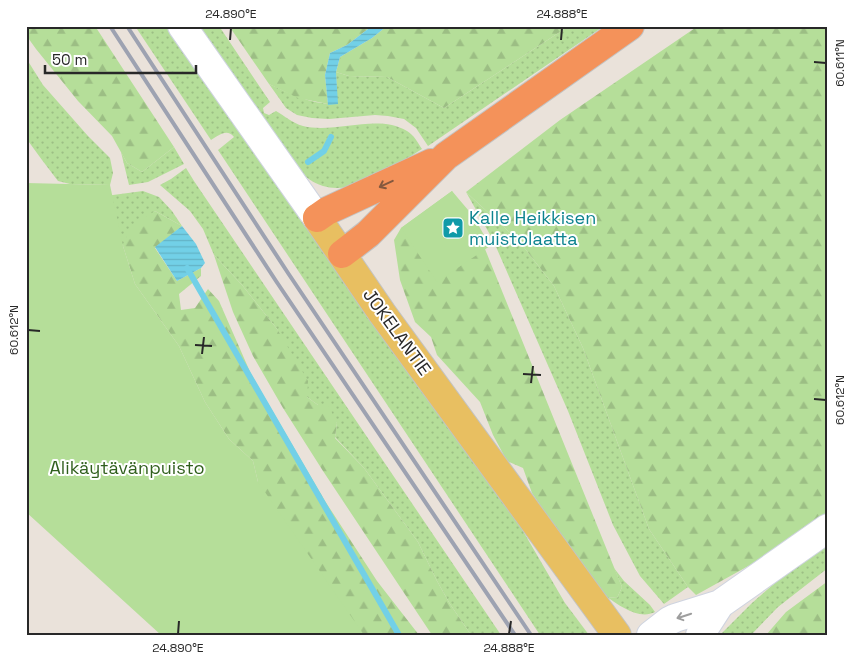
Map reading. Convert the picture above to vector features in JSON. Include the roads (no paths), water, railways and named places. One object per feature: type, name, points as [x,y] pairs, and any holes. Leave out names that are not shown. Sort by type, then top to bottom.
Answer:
[{"type":"highway","points":[[342,254],[368,234],[446,156],[630,26]]},
{"type":"highway","points":[[316,218],[327,211],[446,156]]},
{"type":"main road","name":"JOKELANTIE","points":[[316,218],[382,313],[617,635]]},
{"type":"street","name":"JOKELANTIE","points":[[182,26],[316,218]]},
{"type":"street","points":[[651,635],[669,621],[720,604],[828,528]]},
{"type":"street","points":[[700,635],[720,604]]},
{"type":"water","points":[[372,26],[387,26],[372,38],[340,57],[336,72],[338,104],[328,105],[325,75],[330,53],[347,45]]},
{"type":"water","points":[[182,226],[196,244],[205,263],[201,268],[177,281],[155,247]]},
{"type":"waterway","points":[[308,162],[324,151],[331,137]]},
{"type":"waterway","points":[[187,268],[399,635]]},
{"type":"railway","points":[[110,26],[276,281],[515,635]]},
{"type":"railway","points":[[127,26],[288,273],[531,635]]},
{"type":"place","name":"Kalle Heikkisen muistolaatta","points":[[453,228]]},
{"type":"park label","name":"Alikäytävänpuisto","points":[[127,468]]}]
